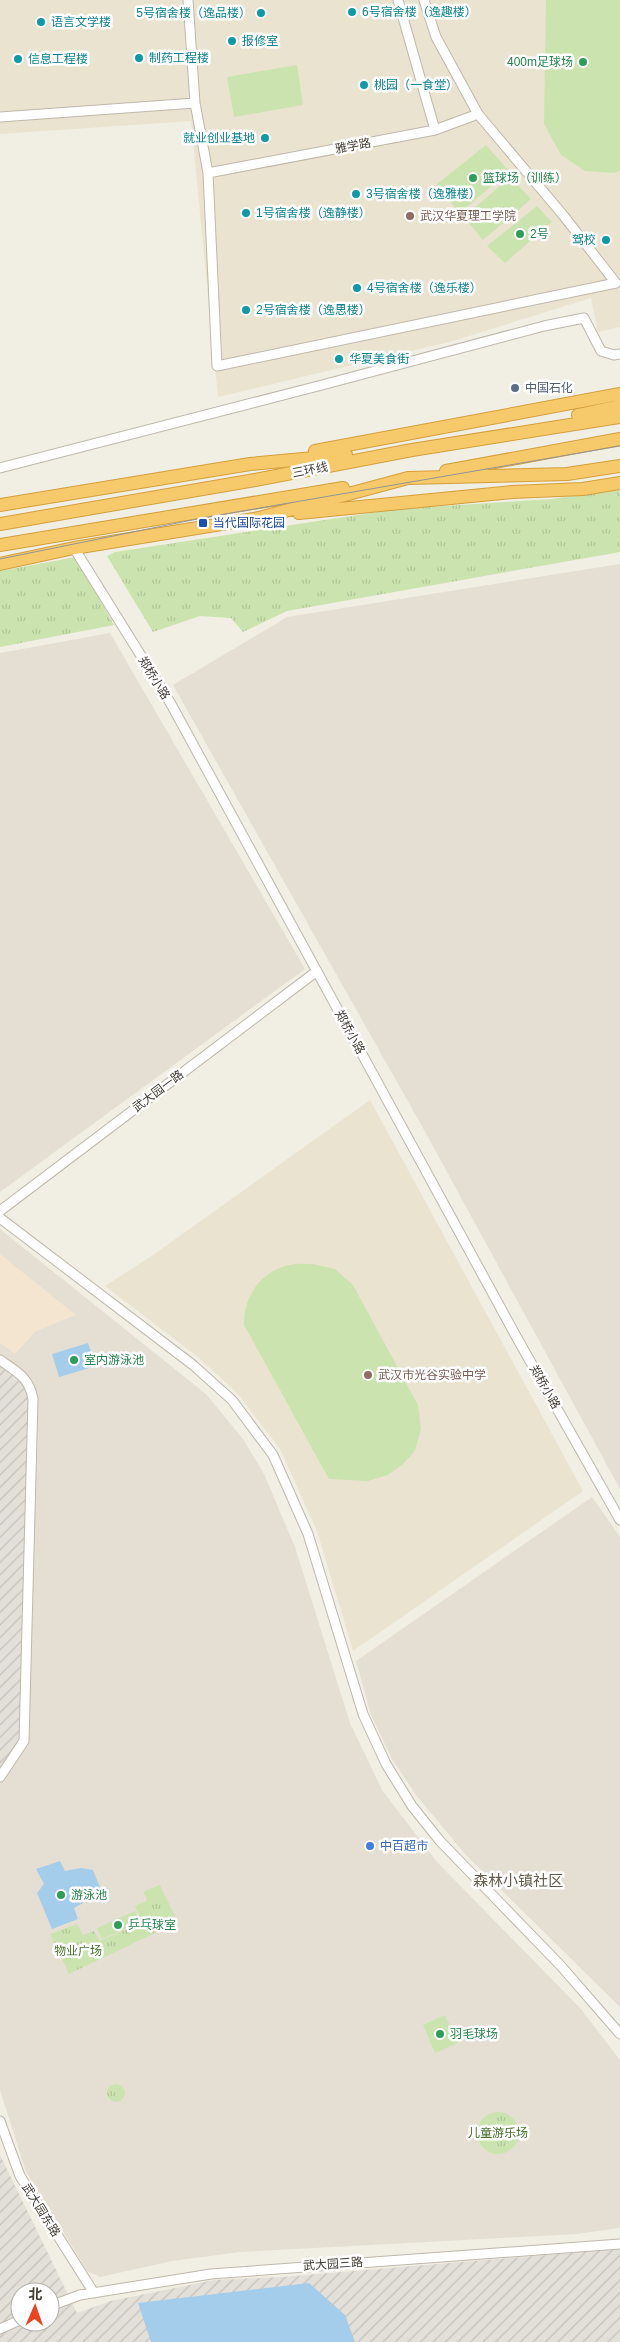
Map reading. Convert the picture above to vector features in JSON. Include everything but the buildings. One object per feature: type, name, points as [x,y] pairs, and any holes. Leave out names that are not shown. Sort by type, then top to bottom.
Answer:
[{"type":"highway","points":[[0,505],[244,464],[620,394]]},
{"type":"highway","points":[[244,464],[412,450],[620,406]]},
{"type":"highway","name":"三环线","points":[[0,524],[255,480],[412,450],[620,416]]},
{"type":"highway","name":"三环线","points":[[0,545],[408,478],[620,439]]},
{"type":"highway","points":[[259,518],[408,478],[566,474],[620,466]]},
{"type":"highway","points":[[512,492],[560,482],[591,470]]},
{"type":"highway","points":[[0,564],[74,548],[259,518],[512,492],[583,489],[620,483]]},
{"type":"street","points":[[188,0],[195,103],[208,173],[217,366],[616,283],[563,215],[478,114],[436,37],[424,0]]},
{"type":"street","points":[[398,0],[435,130]]},
{"type":"street","points":[[0,117],[195,103]]},
{"type":"street","name":"雅学路","points":[[208,173],[435,130],[478,114]]},
{"type":"street","points":[[0,468],[332,383],[544,326],[584,318],[601,351],[614,355],[620,354]]},
{"type":"street","name":"郑桥小路","points":[[74,548],[170,704],[517,1338],[620,1520]]},
{"type":"street","name":"武大园一路","points":[[0,1211],[317,971]]},
{"type":"street","points":[[0,1218],[193,1365],[232,1400],[272,1455],[308,1534],[363,1714],[386,1764],[412,1806],[440,1841],[561,1966],[620,2034]]},
{"type":"street","points":[[0,1360],[21,1375],[30,1385],[33,1399],[24,1741],[0,1777]]},
{"type":"street","name":"武大园东路","points":[[0,2121],[20,2176],[94,2293]]},
{"type":"street","name":"武大园三路","points":[[60,2302],[80,2295],[211,2274],[620,2244]]},
{"type":"shaded area","name":"武汉华夏理工学院","points":[[0,0],[620,0],[620,327],[598,332],[591,298],[453,341],[218,397],[191,121],[0,134]]},
{"type":"shaded area","points":[[620,564],[620,1489],[423,1128],[173,685],[287,617]]},
{"type":"shaded area","points":[[110,633],[305,969],[0,1192],[0,653]]},
{"type":"shaded area","name":"武汉市光谷实验中学","points":[[370,1100],[583,1491],[353,1651],[317,1531],[280,1449],[237,1393],[198,1357],[105,1286],[153,1255]]},
{"type":"shaded area","points":[[0,1229],[206,1394],[243,1439],[264,1474],[295,1547],[350,1723],[382,1790],[437,1862],[581,2009],[620,2060],[620,2228],[576,2234],[240,2252],[172,2261],[100,2277],[87,2271],[26,2172],[0,2090]]},
{"type":"shaded area","points":[[0,1254],[76,1315],[36,1331],[15,1354],[0,1343]]},
{"type":"shaded area","points":[[0,1363],[21,1379],[31,1398],[24,1741],[0,1771]]},
{"type":"shaded area","points":[[592,1497],[620,1537],[620,2007],[466,1855],[416,1795],[392,1759],[371,1715],[356,1661]]},
{"type":"shaded area","points":[[0,2155],[77,2313],[111,2301],[214,2280],[282,2277],[620,2249],[620,2342],[0,2342]]},
{"type":"green space","name":"400m足球场","points":[[546,0],[620,0],[620,170],[615,173],[585,171],[561,155],[544,124]]},
{"type":"green space","points":[[297,65],[303,105],[234,117],[227,77]]},
{"type":"green space","name":"篮球场（训练）","points":[[486,145],[509,171],[460,213],[436,185]]},
{"type":"green space","points":[[510,177],[531,199],[483,240],[464,217]]},
{"type":"green space","name":"2号","points":[[537,206],[552,222],[505,263],[487,246]]},
{"type":"green space","points":[[620,488],[620,552],[287,611],[243,632],[231,618],[200,616],[153,632],[107,556],[115,552],[397,509],[552,499]]},
{"type":"green space","points":[[76,557],[114,625],[0,647],[0,571]]},
{"type":"green space","points":[[313,1264],[335,1269],[353,1285],[418,1405],[421,1429],[415,1451],[403,1464],[388,1475],[368,1481],[329,1479],[244,1325],[244,1315],[250,1295],[262,1279],[279,1268],[289,1265]]},
{"type":"green space","name":"物业广场","points":[[160,1885],[178,1922],[69,1974],[50,1934],[77,1924],[83,1935],[94,1931],[100,1941],[142,1922],[135,1906],[147,1901],[144,1891]]},
{"type":"green space","name":"乒乓球室","points":[[135,1911],[140,1922],[102,1939],[97,1928]]},
{"type":"green space","name":"羽毛球场","points":[[445,2015],[458,2043],[435,2053],[423,2025]]},
{"type":"green space","points":[[112,2084],[120,2084],[125,2089],[123,2100],[112,2102],[107,2097],[107,2089]]},
{"type":"green space","name":"儿童游乐场","points":[[502,2112],[510,2115],[516,2121],[519,2133],[516,2145],[510,2151],[494,2154],[486,2151],[480,2145],[477,2129],[480,2121],[486,2115]]},
{"type":"water","name":"室内游泳池","points":[[88,1343],[96,1366],[59,1377],[52,1354]]},
{"type":"water","name":"游泳池","points":[[60,1861],[65,1871],[81,1868],[93,1870],[101,1890],[80,1897],[83,1903],[74,1908],[78,1919],[52,1929],[37,1893],[44,1884],[36,1869]]},
{"type":"water","points":[[309,2283],[345,2315],[355,2342],[151,2342],[138,2303]]},
{"type":"tram line","points":[[0,559],[202,518],[620,446]]},
{"type":"place","name":"6号宿舍楼（逸趣楼）","points":[[352,12]]},
{"type":"place","name":"5号宿舍楼（逸品楼）","points":[[261,13]]},
{"type":"place","name":"语言文学楼","points":[[41,22]]},
{"type":"place","name":"报修室","points":[[232,41]]},
{"type":"place","name":"制药工程楼","points":[[139,58]]},
{"type":"place","name":"信息工程楼","points":[[18,59]]},
{"type":"place","name":"400m足球场","points":[[583,62]]},
{"type":"place","name":"桃园（一食堂）","points":[[364,85]]},
{"type":"place","name":"就业创业基地","points":[[265,138]]},
{"type":"place","name":"篮球场（训练）","points":[[473,178]]},
{"type":"place","name":"3号宿舍楼（逸雅楼）","points":[[356,194]]},
{"type":"place","name":"1号宿舍楼（逸静楼）","points":[[246,213]]},
{"type":"place","name":"武汉华夏理工学院","points":[[410,216]]},
{"type":"place","name":"2号","points":[[520,234]]},
{"type":"place","name":"驾校","points":[[606,240]]},
{"type":"place","name":"4号宿舍楼（逸乐楼）","points":[[357,288]]},
{"type":"place","name":"2号宿舍楼（逸思楼）","points":[[246,310]]},
{"type":"place","name":"华夏美食街","points":[[339,359]]},
{"type":"place","name":"中国石化","points":[[515,388]]},
{"type":"place","name":"当代国际花园","points":[[203,523]]},
{"type":"place","name":"室内游泳池","points":[[74,1360]]},
{"type":"place","name":"武汉市光谷实验中学","points":[[368,1375]]},
{"type":"place","name":"中百超市","points":[[370,1846]]},
{"type":"place","name":"游泳池","points":[[61,1895]]},
{"type":"place","name":"乒乓球室","points":[[118,1925]]},
{"type":"place","name":"羽毛球场","points":[[440,2034]]},
{"type":"district","name":"森林小镇社区","points":[[518,1881]]}]
